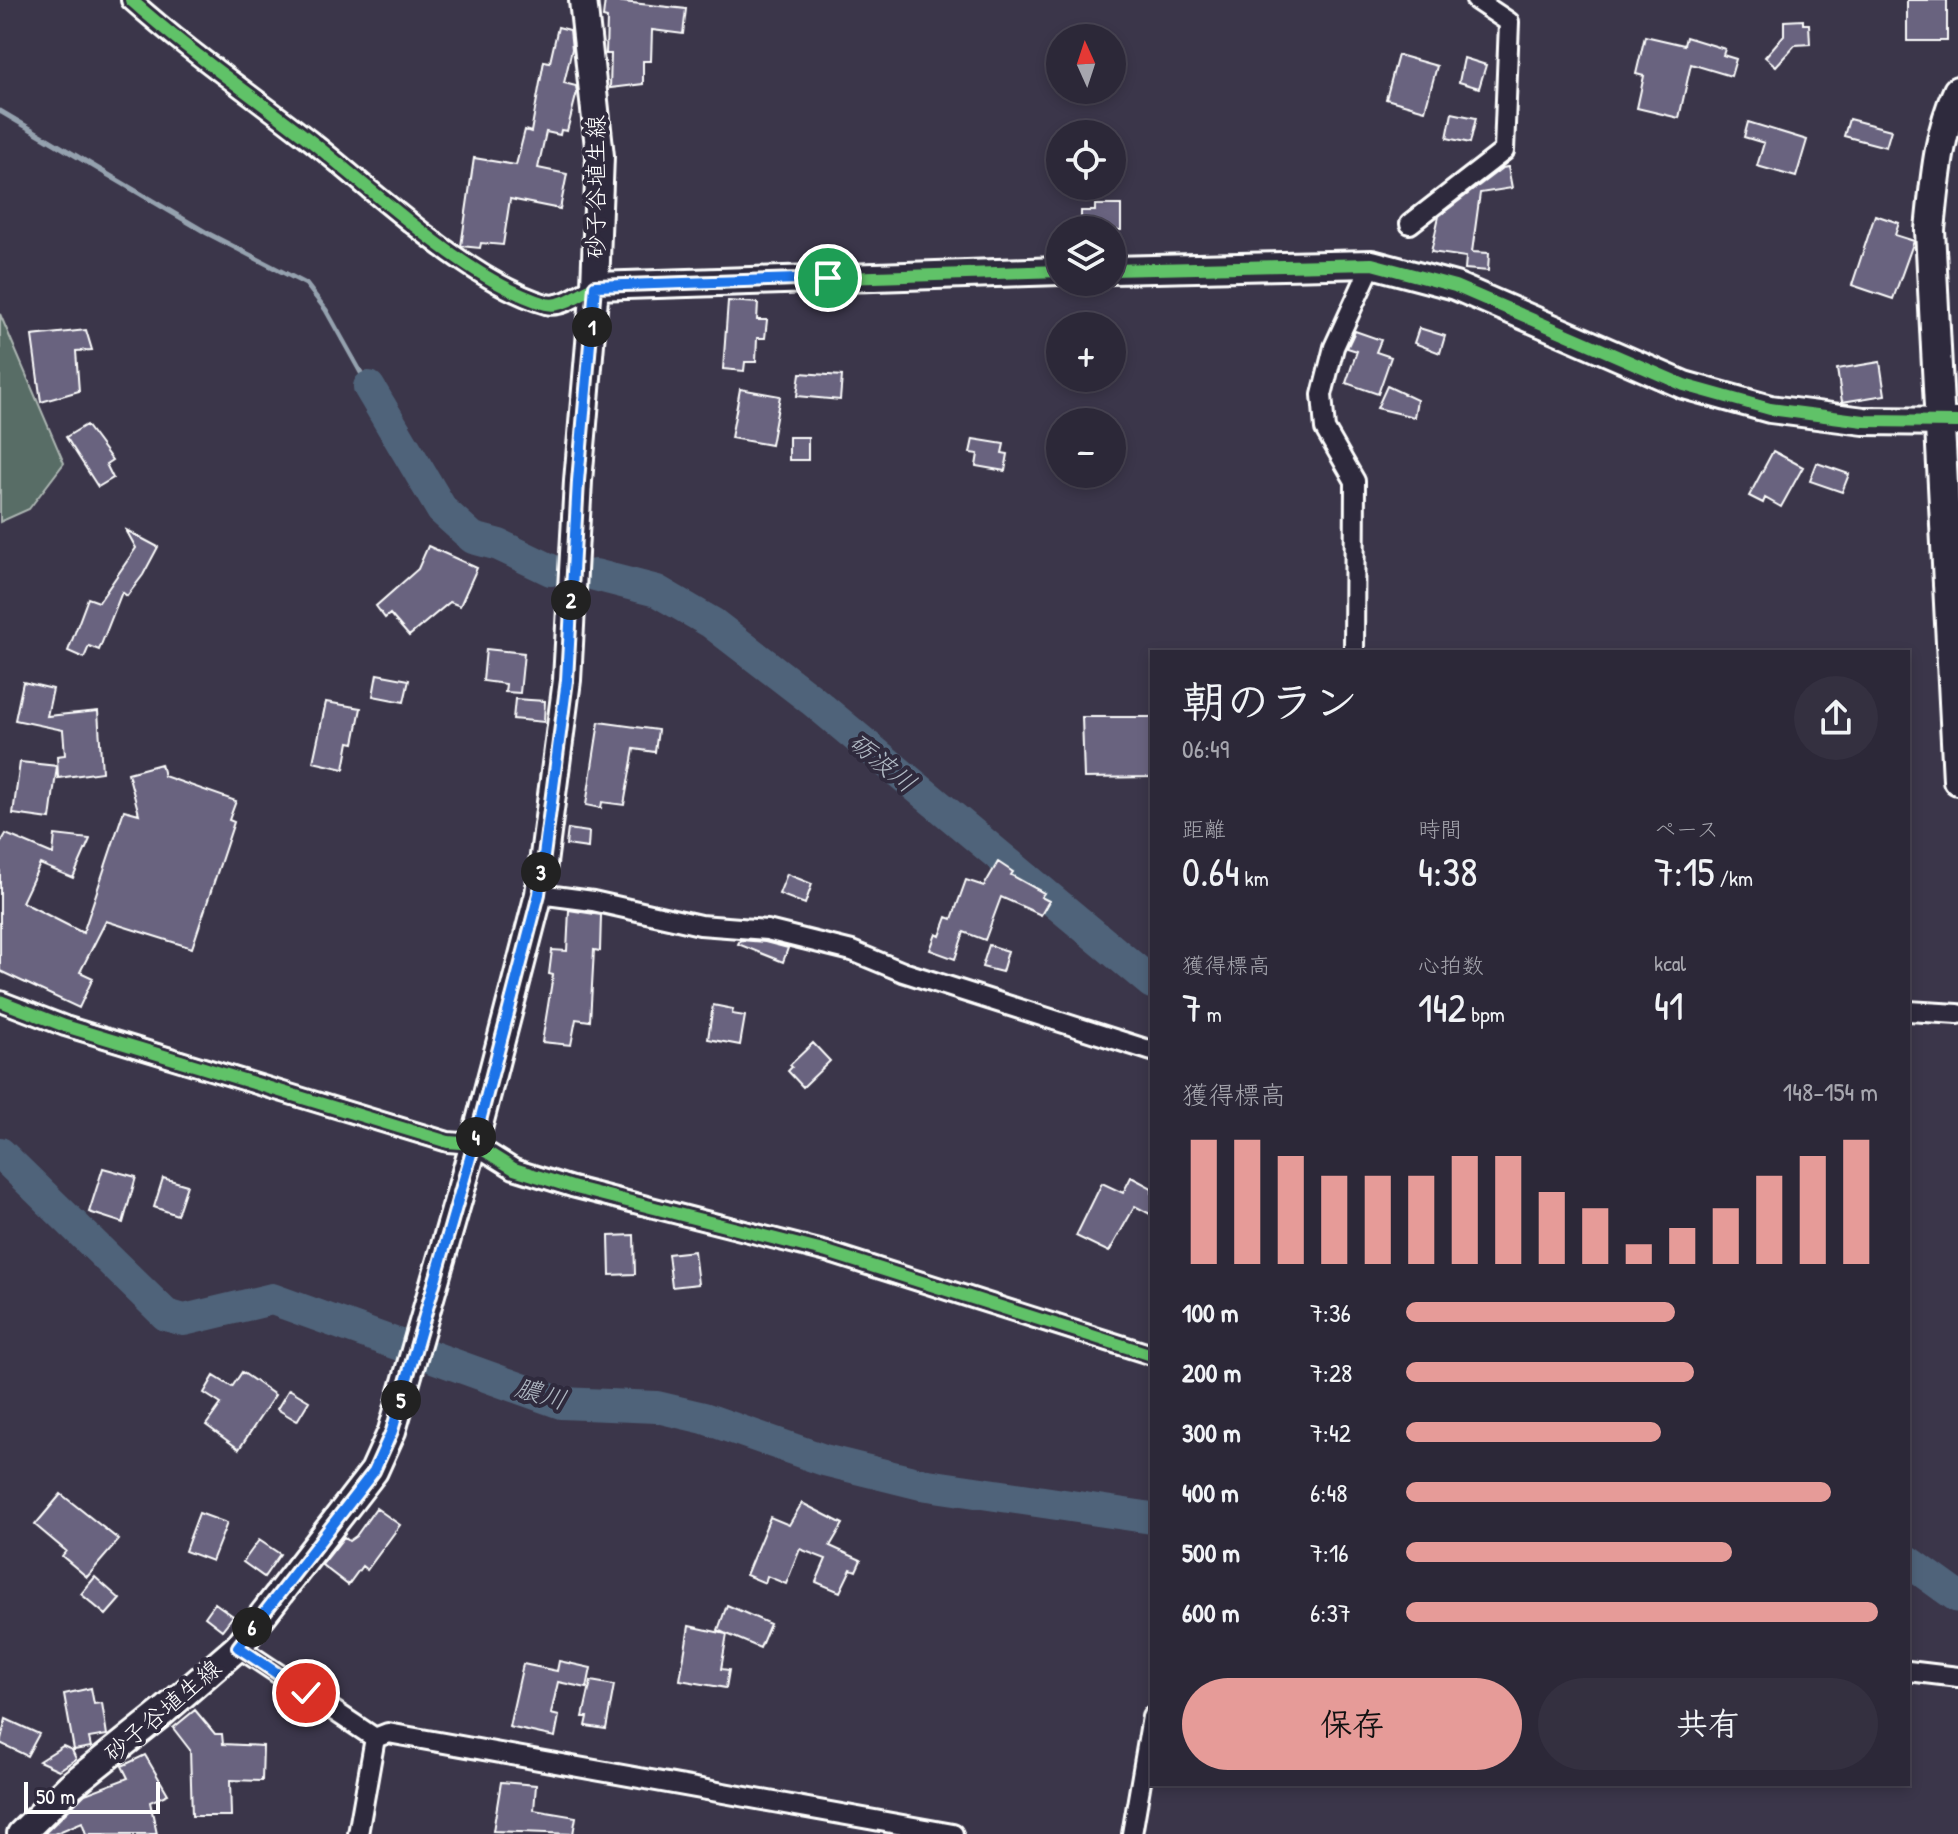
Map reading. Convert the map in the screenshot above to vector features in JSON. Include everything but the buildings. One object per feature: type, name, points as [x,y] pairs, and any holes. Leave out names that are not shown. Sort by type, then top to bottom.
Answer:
[{"type":"main road","name":"砂子谷埴生線","points":[[21,1834],[70,1786],[238,1647],[374,1471],[392,1431],[474,1144],[539,894],[567,680],[578,481],[595,286],[600,156],[583,0]]},
{"type":"main road","points":[[1958,91],[1948,112],[1936,168],[1930,230],[1948,422],[1958,780]]},
{"type":"main road","points":[[1126,270],[1372,264],[1455,286],[1698,389],[1770,409],[1864,421],[1948,422]]},
{"type":"main road","points":[[595,286],[1046,271]]},
{"type":"street","points":[[131,0],[167,32],[238,84],[430,238],[504,286],[546,304],[558,305],[595,286]]},
{"type":"street","points":[[1410,224],[1504,151],[1509,22],[1476,0]]},
{"type":"street","points":[[1354,650],[1355,481],[1325,429],[1322,395],[1334,347],[1372,264]]},
{"type":"street","points":[[539,894],[593,901],[700,925],[767,930],[852,951],[903,972],[1150,1050]]},
{"type":"street","points":[[0,1001],[80,1031],[448,1142],[474,1144],[514,1169],[907,1275],[913,1280],[1150,1354]]},
{"type":"street","points":[[1910,1011],[1958,1014]]},
{"type":"street","points":[[238,1647],[375,1738]]},
{"type":"street","points":[[1910,1671],[1958,1677]]},
{"type":"street","points":[[1132,1834],[1150,1729]]},
{"type":"street","points":[[375,1738],[388,1733],[953,1834]]},
{"type":"street","points":[[358,1834],[375,1738]]},
{"type":"green space","points":[[0,314],[64,463],[29,509],[0,522]]},
{"type":"waterway","points":[[0,111],[207,233],[306,284],[326,310],[369,387]]},
{"type":"waterway","name":"砺波川","points":[[369,387],[442,510],[473,538],[499,545],[551,570]]},
{"type":"waterway","name":"砺波川","points":[[595,575],[657,591],[712,623],[812,700],[1150,981]]},
{"type":"waterway","name":"膿川","points":[[0,1153],[166,1315],[184,1320],[272,1299],[561,1403],[657,1407],[704,1418],[824,1460],[921,1484],[1150,1518]]},
{"type":"waterway","name":"膿川","points":[[1910,1562],[1958,1597]]},
{"type":"cycle path","points":[[131,0],[424,234],[487,277],[546,304],[565,302],[595,286],[1046,271]]},
{"type":"cycle path","points":[[1126,270],[1372,264],[1455,286],[1684,385],[1770,409],[1864,421],[1958,422]]},
{"type":"cycle path","points":[[0,1001],[65,1026],[448,1142],[474,1144],[514,1169],[572,1187],[827,1252],[1150,1354]]},
{"type":"route","points":[[306,1693],[238,1647],[374,1471],[392,1431],[474,1144],[539,894],[567,680],[578,481],[595,286],[828,278]]}]
